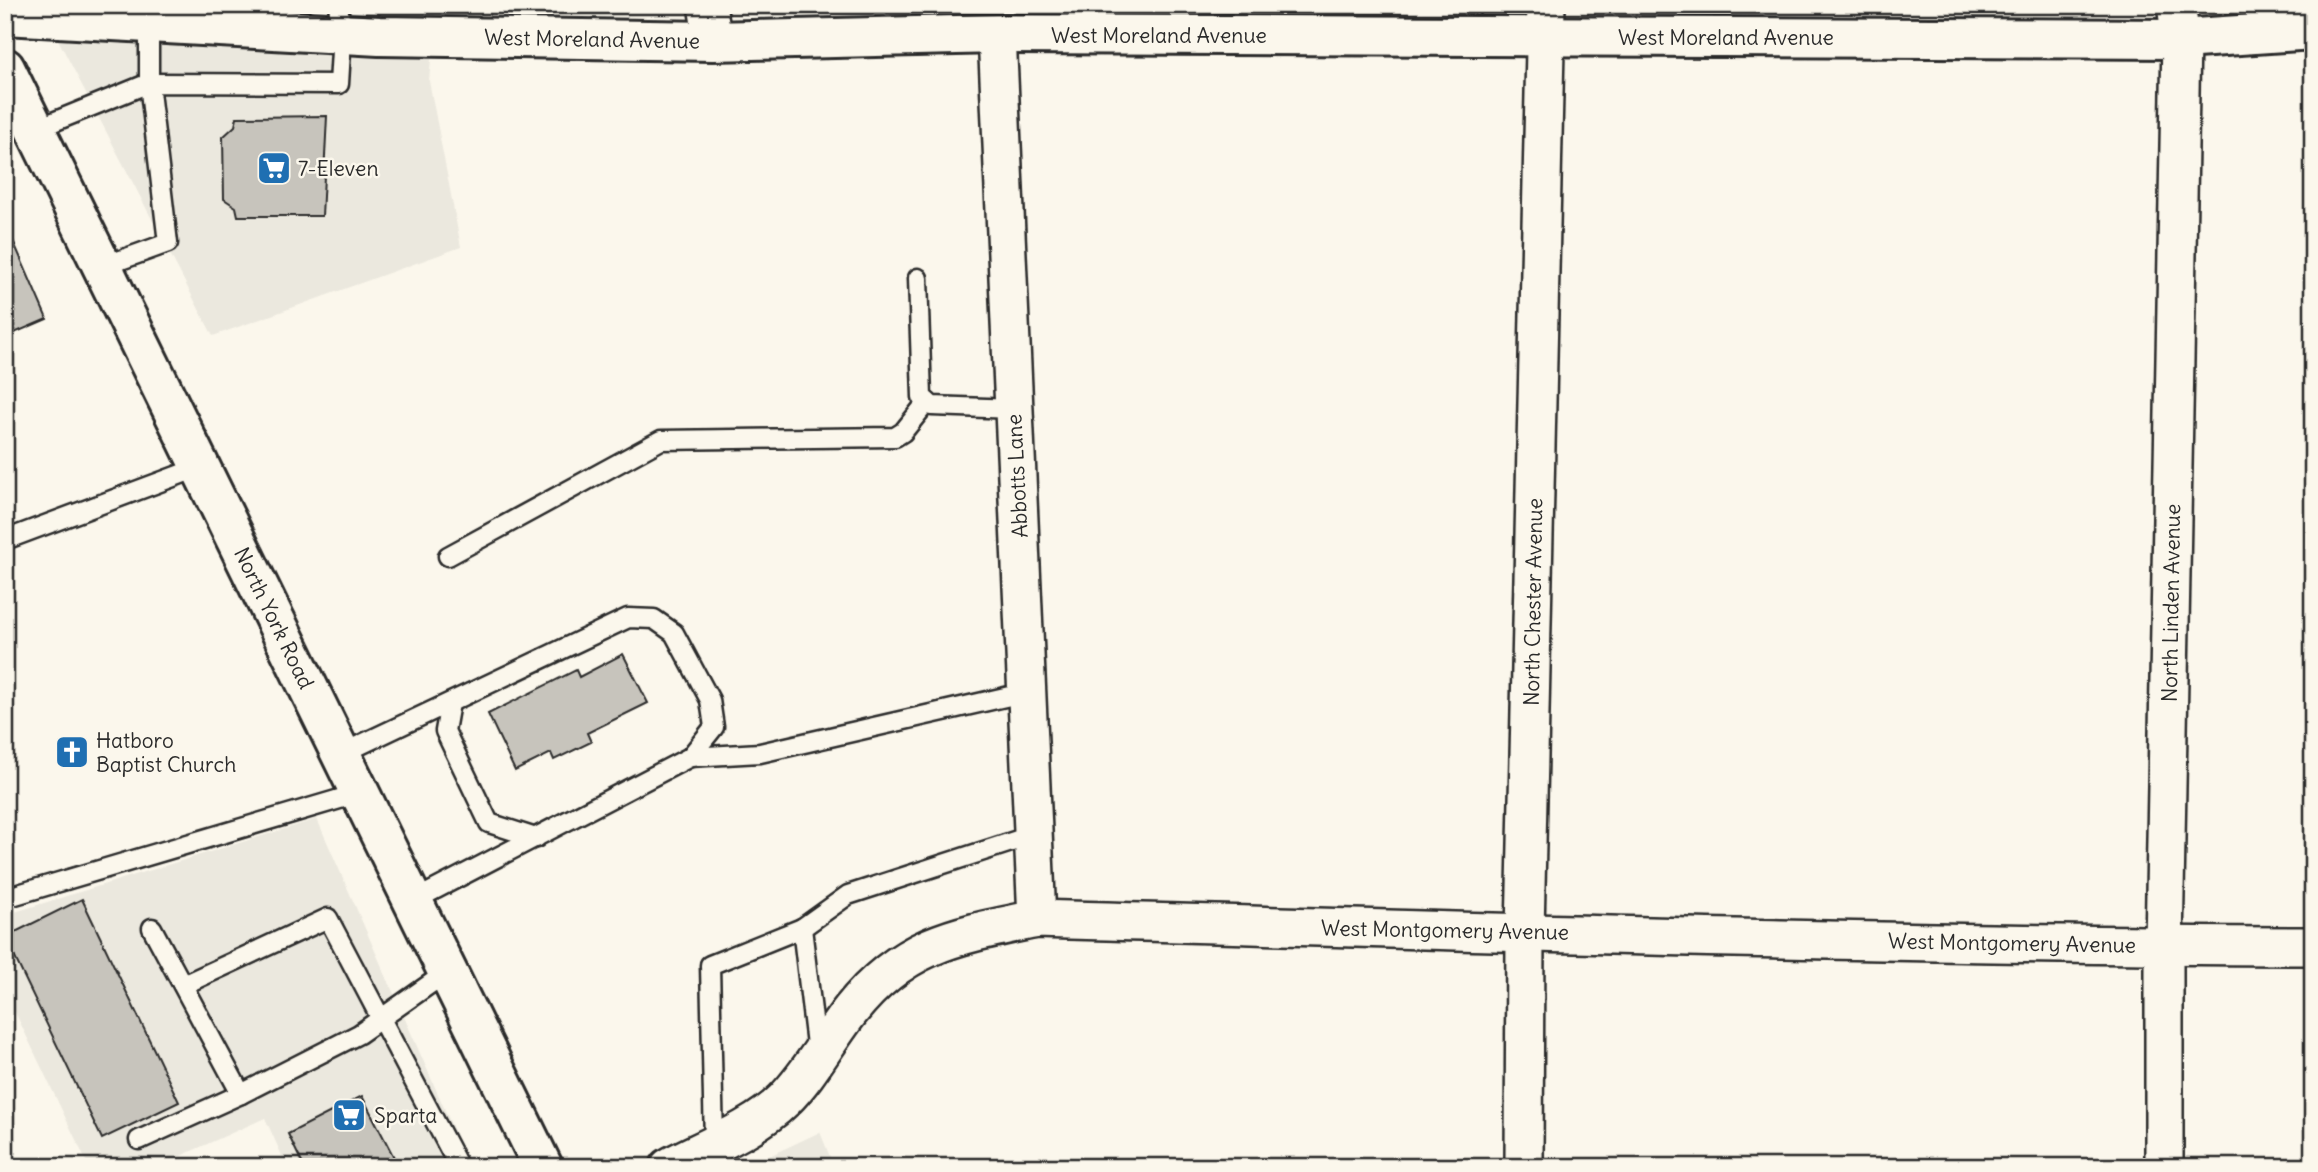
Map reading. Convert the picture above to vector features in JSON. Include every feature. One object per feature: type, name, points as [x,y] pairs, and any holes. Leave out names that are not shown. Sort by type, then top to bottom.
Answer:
[{"type":"main road","name":"West Moreland Avenue","points":[[5,15],[149,23],[340,20],[710,23],[997,34],[1546,21],[2179,22],[2313,30]]},
{"type":"main road","name":"North York Road","points":[[5,68],[543,1167]]},
{"type":"street","name":"North Chester Avenue","points":[[1524,1167],[1525,932],[1546,21]]},
{"type":"street","name":"North Linden Avenue","points":[[2164,1167],[2164,946],[2179,22]]},
{"type":"street","name":"Abbotts Lane","points":[[997,34],[1037,919]]},
{"type":"street","name":"West Montgomery Avenue","points":[[669,1167],[758,1120],[784,1100],[876,981],[897,964],[926,948],[960,935],[1037,919],[2164,946],[2313,946]]},
{"type":"lane","points":[[36,129],[149,83],[339,84],[340,20]]},
{"type":"lane","points":[[104,266],[168,243],[149,83],[149,23]]},
{"type":"lane","points":[[918,278],[922,397],[932,406],[1014,409]]},
{"type":"lane","points":[[448,556],[661,440],[895,437],[903,432],[927,402]]},
{"type":"lane","points":[[5,540],[200,467]]},
{"type":"lane","points":[[341,754],[628,618],[654,619],[674,633],[710,700],[714,727],[690,757],[413,901]]},
{"type":"lane","points":[[690,757],[760,753],[1027,692]]},
{"type":"lane","points":[[450,702],[445,731],[489,823],[536,838]]},
{"type":"lane","points":[[5,898],[360,793]]},
{"type":"lane","points":[[714,1143],[710,965],[802,928],[848,895],[1033,835]]},
{"type":"lane","points":[[183,985],[328,918],[459,1167]]},
{"type":"lane","points":[[152,928],[241,1094]]},
{"type":"lane","points":[[802,928],[818,1055]]},
{"type":"lane","points":[[139,1140],[241,1094],[359,1034],[447,972]]},
{"type":"shaded area","points":[[40,5],[436,5],[429,81],[461,247],[213,336]]},
{"type":"shaded area","points":[[317,819],[470,1167],[287,1167],[265,1118],[156,1167],[89,1167],[5,991],[5,915]]},
{"type":"shaded area","points":[[820,1132],[834,1167],[746,1167]]},
{"type":"building","name":"7-Eleven","points":[[327,116],[322,216],[238,216],[236,207],[224,199],[223,137],[235,126],[237,117]]},
{"type":"building","points":[[5,222],[47,319],[5,337]]},
{"type":"building","points":[[623,654],[648,703],[587,733],[591,742],[554,760],[551,753],[515,771],[488,714],[576,670],[579,677]]},
{"type":"building","points":[[82,899],[179,1102],[102,1139],[5,937]]},
{"type":"building","name":"Sparta","points":[[362,1096],[399,1167],[304,1167],[288,1134]]},
{"type":"place","name":"7-Eleven","points":[[274,168]]},
{"type":"place","name":"Hatboro Baptist Church","points":[[72,752]]},
{"type":"place","name":"Sparta","points":[[349,1115]]}]
